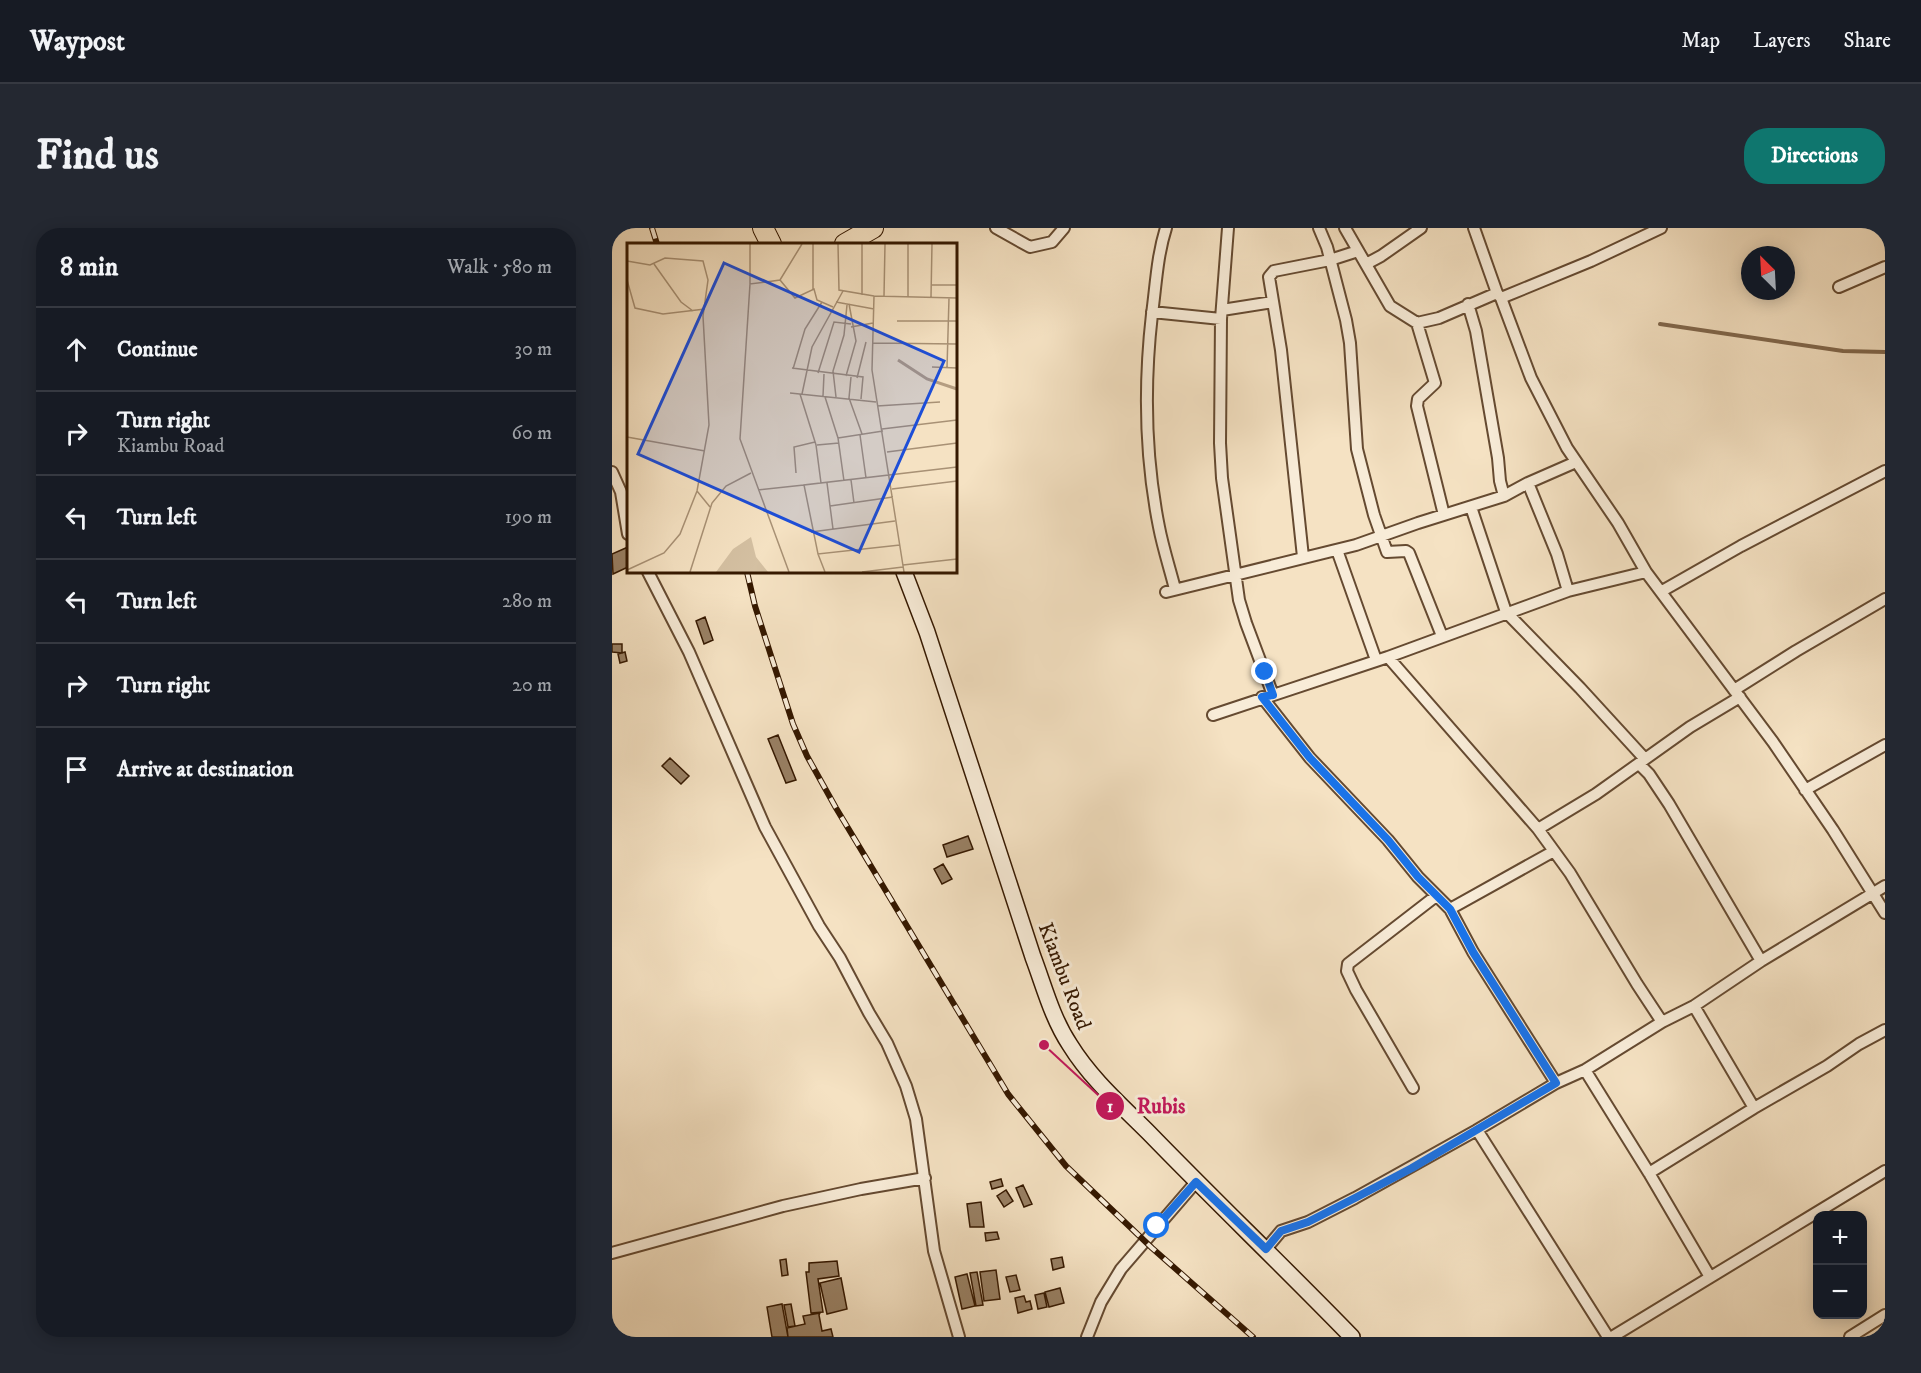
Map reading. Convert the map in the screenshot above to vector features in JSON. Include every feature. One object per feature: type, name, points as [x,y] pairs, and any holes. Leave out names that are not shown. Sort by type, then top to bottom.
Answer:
[{"type":"highway","points":[[763,228],[770,243]]},
{"type":"highway","points":[[847,243],[873,228]]},
{"type":"main road","name":"Kiambu Road","points":[[904,573],[927,632],[1033,957],[1063,1033],[1086,1068],[1116,1102],[1352,1337]]},
{"type":"street","points":[[996,228],[1030,247],[1052,242],[1064,228]]},
{"type":"street","points":[[1166,228],[1155,278],[1147,374],[1150,473],[1171,591],[1337,550],[1504,496],[1576,462]]},
{"type":"street","points":[[1228,228],[1221,314],[1222,478],[1239,600],[1268,696],[1310,758],[1450,909],[1473,952],[1556,1083]]},
{"type":"street","points":[[1319,228],[1346,320],[1350,343],[1357,449],[1374,515],[1388,552],[1406,551],[1409,553],[1442,636]]},
{"type":"street","points":[[1345,228],[1390,306],[1417,323],[1435,383],[1418,399],[1417,406],[1444,515]]},
{"type":"street","points":[[1366,264],[1421,228]]},
{"type":"street","points":[[1474,228],[1543,405],[1576,462],[1618,523],[1647,572],[1805,790],[1885,914]]},
{"type":"street","points":[[1417,323],[1439,318],[1468,304],[1499,296],[1591,261],[1661,228]]},
{"type":"street","points":[[1303,557],[1281,350],[1269,278],[1274,271],[1330,260],[1358,251]]},
{"type":"street","points":[[1839,287],[1885,267]]},
{"type":"street","points":[[1152,312],[1221,314],[1273,302]]},
{"type":"street","points":[[1468,304],[1476,331],[1504,496]]},
{"type":"street","points":[[1662,591],[1885,471]]},
{"type":"street","points":[[612,472],[616,495],[627,531]]},
{"type":"street","points":[[1528,483],[1569,591]]},
{"type":"street","points":[[1471,507],[1506,612],[1580,688],[1642,762],[1761,961]]},
{"type":"street","points":[[1337,550],[1382,659],[1538,829],[1662,1022]]},
{"type":"street","points":[[1213,715],[1382,659],[1569,591],[1647,572]]},
{"type":"street","points":[[649,573],[689,652],[765,827],[887,1043],[906,1086],[916,1119],[934,1251],[959,1337]]},
{"type":"street","points":[[1538,829],[1596,794],[1796,651],[1885,599]]},
{"type":"street","points":[[1805,790],[1885,746]]},
{"type":"street","points":[[1450,909],[1554,852]]},
{"type":"street","points":[[1266,1249],[1281,1231],[1308,1222],[1355,1198],[1556,1083],[1585,1070],[1662,1022],[1694,1006],[1761,961],[1885,886]]},
{"type":"street","points":[[1413,1088],[1347,971],[1348,964],[1367,947],[1436,896]]},
{"type":"street","points":[[1694,1006],[1754,1108]]},
{"type":"street","points":[[1649,1173],[1827,1066],[1858,1044],[1885,1030]]},
{"type":"street","points":[[1585,1070],[1710,1277]]},
{"type":"street","points":[[1477,1130],[1608,1337]]},
{"type":"street","points":[[1612,1337],[1885,1171]]},
{"type":"street","points":[[612,1253],[783,1206],[925,1178]]},
{"type":"street","points":[[1087,1337],[1101,1302],[1121,1269],[1196,1182]]},
{"type":"street","points":[[1850,1337],[1885,1315]]},
{"type":"building","points":[[627,547],[627,567],[613,574],[612,554]]},
{"type":"building","points":[[705,617],[713,640],[704,644],[696,621]]},
{"type":"building","points":[[612,644],[622,644],[622,653],[612,652]]},
{"type":"building","points":[[625,652],[627,661],[620,663],[618,654]]},
{"type":"building","points":[[778,735],[796,780],[786,783],[768,739]]},
{"type":"building","points":[[670,758],[689,776],[681,784],[662,766]]},
{"type":"building","points":[[968,836],[973,849],[947,857],[943,845]]},
{"type":"building","points":[[943,864],[952,879],[942,884],[934,869]]},
{"type":"building","points":[[1001,1179],[1003,1186],[992,1189],[990,1182]]},
{"type":"building","points":[[1023,1185],[1032,1204],[1024,1207],[1016,1188]]},
{"type":"building","points":[[1006,1190],[1013,1201],[1004,1207],[997,1196]]},
{"type":"building","points":[[981,1202],[984,1227],[970,1227],[967,1204]]},
{"type":"building","points":[[997,1232],[999,1239],[986,1241],[985,1233]]},
{"type":"building","points":[[1062,1257],[1064,1267],[1053,1270],[1051,1259]]},
{"type":"building","points":[[786,1259],[788,1275],[782,1276],[780,1260]]},
{"type":"building","points":[[837,1261],[839,1276],[818,1279],[823,1312],[811,1313],[806,1272],[809,1272],[809,1263]]},
{"type":"building","points":[[996,1270],[1000,1299],[984,1301],[980,1272]]},
{"type":"building","points":[[977,1272],[983,1305],[976,1306],[970,1273]]},
{"type":"building","points":[[967,1274],[975,1306],[962,1309],[955,1277]]},
{"type":"building","points":[[1016,1275],[1020,1290],[1010,1292],[1006,1277]]},
{"type":"building","points":[[841,1278],[847,1309],[827,1314],[820,1283]]},
{"type":"building","points":[[1060,1288],[1064,1303],[1049,1307],[1045,1292]]},
{"type":"building","points":[[1044,1293],[1047,1307],[1038,1309],[1035,1295]]},
{"type":"building","points":[[1024,1296],[1026,1302],[1030,1301],[1032,1309],[1018,1313],[1015,1298]]},
{"type":"building","points":[[782,1304],[788,1337],[772,1337],[767,1307]]},
{"type":"building","points":[[791,1304],[795,1326],[788,1327],[784,1305]]},
{"type":"building","points":[[820,1313],[822,1331],[831,1329],[833,1337],[788,1337],[787,1328],[805,1324],[803,1316]]},
{"type":"waterway","points":[[1660,324],[1843,351],[1885,352]]},
{"type":"railway","points":[[652,228],[657,243]]},
{"type":"railway","points":[[747,573],[755,606],[793,724],[807,756],[1008,1094],[1066,1166],[1152,1248],[1253,1337]]},
{"type":"place","name":"Rubis","points":[[1044,1045]]},
{"type":"route","points":[[1157,1226],[1196,1182],[1266,1249],[1281,1231],[1308,1222],[1412,1168],[1556,1083],[1473,952],[1450,909],[1310,758],[1262,697],[1273,695],[1265,672]]}]
